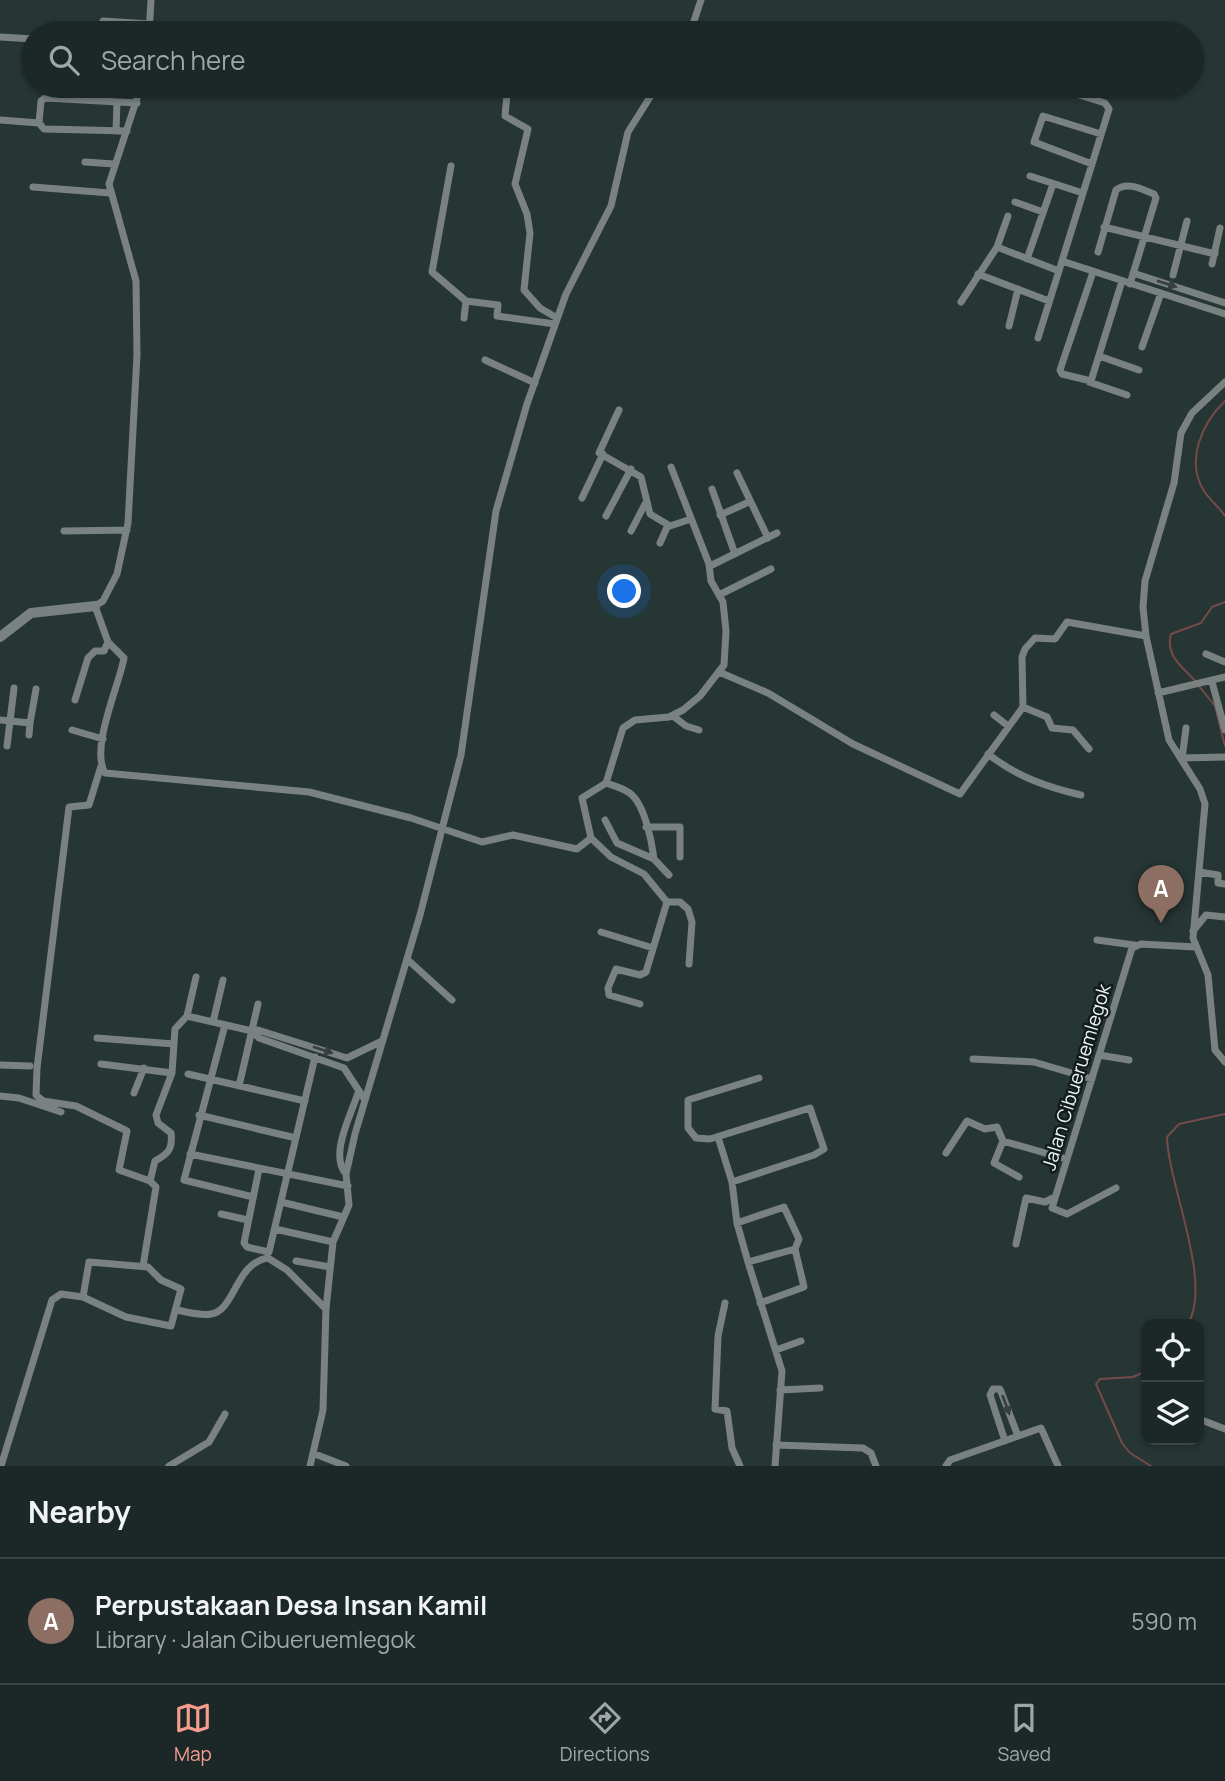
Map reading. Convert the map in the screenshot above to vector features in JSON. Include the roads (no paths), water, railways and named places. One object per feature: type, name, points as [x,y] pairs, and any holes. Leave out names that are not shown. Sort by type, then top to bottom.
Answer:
[{"type":"street","points":[[150,21],[151,0]]},
{"type":"street","points":[[694,21],[701,0]]},
{"type":"street","points":[[0,37],[21,38]]},
{"type":"street","points":[[0,637],[31,613],[95,606],[103,601],[112,584],[127,530],[137,355],[136,281],[130,247],[110,193],[114,164],[139,98]]},
{"type":"street","points":[[507,98],[505,116],[528,130],[515,184],[527,214],[530,233],[524,289],[533,302],[556,321]]},
{"type":"street","points":[[310,1466],[315,1454],[323,1410],[326,1309],[333,1242],[350,1199],[346,1174],[365,1100],[408,960],[465,733],[496,511],[556,321],[571,283],[611,206],[628,132],[649,98]]},
{"type":"street","points":[[1038,338],[1108,104],[1089,98]]},
{"type":"street","points":[[39,123],[43,99],[138,103]]},
{"type":"street","points":[[116,131],[117,102]]},
{"type":"street","points":[[1091,164],[1034,142],[1043,116],[1101,134]]},
{"type":"street","points":[[0,120],[39,123],[44,129],[127,131]]},
{"type":"street","points":[[85,162],[114,164]]},
{"type":"street","points":[[451,166],[430,267],[435,278],[466,301],[496,304],[497,316],[556,321]]},
{"type":"street","points":[[1030,176],[1083,193]]},
{"type":"street","points":[[1027,259],[1053,184]]},
{"type":"street","points":[[1089,382],[1126,283],[1133,273],[1156,198],[1143,189],[1122,186],[1116,190],[1098,252]]},
{"type":"street","points":[[33,187],[110,193]]},
{"type":"street","points":[[1015,202],[1043,212]]},
{"type":"street","points":[[961,302],[997,247],[1008,216]]},
{"type":"street","points":[[1173,275],[1187,221]]},
{"type":"street","points":[[1104,227],[1214,254]]},
{"type":"street","points":[[1212,264],[1220,228]]},
{"type":"street","points":[[997,247],[1059,271]]},
{"type":"street","points":[[1062,261],[1225,314]]},
{"type":"street","points":[[1093,272],[1060,372],[1127,394]]},
{"type":"street","points":[[1133,273],[1225,303]]},
{"type":"street","points":[[978,274],[1049,301]]},
{"type":"street","points":[[1009,326],[1018,289]]},
{"type":"street","points":[[1142,347],[1160,293]]},
{"type":"street","points":[[1197,305],[1201,295]]},
{"type":"street","points":[[464,318],[466,301]]},
{"type":"street","points":[[1099,356],[1139,370]]},
{"type":"street","points":[[485,359],[536,383]]},
{"type":"street","points":[[1225,382],[1192,413],[1181,433],[1168,511],[1145,581],[1146,636],[1169,740],[1200,789],[1205,804],[1193,932],[1195,947],[1208,975],[1214,1050],[1225,1062]]},
{"type":"street","points":[[619,410],[598,450],[631,469],[644,482],[650,514],[668,525],[691,519]]},
{"type":"street","points":[[582,498],[603,454]]},
{"type":"street","points":[[667,902],[644,874],[611,857],[591,838],[582,800],[590,791],[606,783],[625,725],[635,720],[673,716],[700,696],[719,672],[726,657],[721,594],[711,581],[709,566],[671,467]]},
{"type":"street","points":[[606,516],[631,469]]},
{"type":"street","points":[[737,473],[768,538]]},
{"type":"street","points":[[712,489],[735,554]]},
{"type":"street","points":[[720,515],[749,502]]},
{"type":"street","points":[[631,531],[646,504]]},
{"type":"street","points":[[660,543],[668,525]]},
{"type":"street","points":[[64,531],[127,530]]},
{"type":"street","points":[[709,566],[777,533]]},
{"type":"street","points":[[721,594],[771,569]]},
{"type":"street","points":[[95,606],[108,642],[121,651],[124,658],[103,740],[101,766],[89,805],[69,807],[47,980],[36,1095],[43,1101],[76,1106],[127,1131],[119,1171],[150,1181],[156,1187],[144,1266]]},
{"type":"street","points":[[719,672],[768,693],[853,744],[959,794],[965,790],[1023,706],[1026,694],[1022,657],[1029,642],[1035,638],[1055,639],[1067,622],[1146,636]]},
{"type":"street","points":[[75,700],[88,658],[95,651],[103,651],[108,642]]},
{"type":"street","points":[[1206,654],[1225,662]]},
{"type":"street","points":[[1158,693],[1225,677]]},
{"type":"street","points":[[1212,682],[1223,711],[1225,730]]},
{"type":"street","points":[[7,747],[14,688]]},
{"type":"street","points":[[29,736],[36,689]]},
{"type":"street","points":[[1023,706],[1047,717],[1055,729],[1073,730],[1089,749]]},
{"type":"street","points":[[994,715],[1008,726]]},
{"type":"street","points":[[673,716],[686,726],[699,730]]},
{"type":"street","points":[[0,720],[30,723]]},
{"type":"street","points":[[1182,761],[1186,728]]},
{"type":"street","points":[[72,730],[103,740]]},
{"type":"street","points":[[988,754],[1007,769],[1041,785],[1081,795]]},
{"type":"street","points":[[1182,761],[1225,757]]},
{"type":"street","points":[[101,766],[104,773],[118,777],[309,792],[443,828],[482,842],[513,835],[575,850],[591,838]]},
{"type":"street","points":[[606,783],[630,793],[639,805],[651,835],[654,859]]},
{"type":"street","points":[[605,820],[617,843],[654,859],[669,875]]},
{"type":"street","points":[[646,827],[680,827],[680,857]]},
{"type":"street","points":[[1199,872],[1218,876],[1218,883],[1225,884]]},
{"type":"street","points":[[640,1004],[609,995],[608,988],[616,969],[644,974],[667,902]]},
{"type":"street","points":[[667,902],[680,902],[690,915],[689,964]]},
{"type":"street","points":[[1193,932],[1206,915],[1225,917]]},
{"type":"street","points":[[601,932],[653,948]]},
{"type":"street","points":[[1097,940],[1134,945],[1195,947]]},
{"type":"street","name":"Jalan Cibueruemlegok","points":[[1116,1188],[1067,1214],[1052,1208],[1134,945]]},
{"type":"street","points":[[408,960],[452,1000]]},
{"type":"street","points":[[150,1181],[155,1161],[166,1156],[171,1146],[171,1133],[158,1123],[156,1115],[172,1073],[174,1044],[196,977]]},
{"type":"street","points":[[213,1022],[223,980]]},
{"type":"street","points":[[239,1086],[258,1004]]},
{"type":"street","points":[[183,1020],[258,1030],[347,1058],[380,1042]]},
{"type":"street","points":[[225,1025],[199,1115],[185,1182],[253,1197]]},
{"type":"street","points":[[252,1031],[259,1038],[344,1068],[365,1100]]},
{"type":"street","points":[[97,1038],[174,1044]]},
{"type":"street","points":[[1099,1055],[1129,1060]]},
{"type":"street","points":[[259,1169],[244,1243],[250,1248],[270,1252],[315,1057]]},
{"type":"street","points":[[344,1068],[347,1058]]},
{"type":"street","points":[[973,1059],[1034,1062],[1091,1079]]},
{"type":"street","points":[[101,1064],[172,1073]]},
{"type":"street","points":[[0,1065],[30,1066]]},
{"type":"street","points":[[134,1093],[144,1068]]},
{"type":"street","points":[[188,1074],[305,1101]]},
{"type":"street","points":[[732,1182],[814,1155],[822,1151],[824,1145],[813,1110],[805,1108],[718,1137],[702,1140],[691,1133],[687,1119],[688,1101],[759,1078]]},
{"type":"street","points":[[346,1174],[339,1165],[339,1153],[358,1093]]},
{"type":"street","points":[[0,1096],[19,1098],[61,1112]]},
{"type":"street","points":[[199,1115],[296,1138]]},
{"type":"street","points":[[946,1153],[966,1122],[985,1129],[997,1127],[1003,1141],[994,1163],[1019,1177]]},
{"type":"street","points":[[718,1137],[732,1182],[737,1223],[782,1371],[775,1466]]},
{"type":"street","points":[[1003,1141],[1066,1159]]},
{"type":"street","points":[[190,1154],[348,1186]]},
{"type":"street","points":[[1016,1244],[1026,1198],[1045,1202],[1055,1197]]},
{"type":"street","points":[[281,1202],[343,1217]]},
{"type":"street","points":[[737,1223],[784,1207],[799,1239],[795,1249],[804,1287],[760,1303]]},
{"type":"street","points":[[221,1214],[248,1220]]},
{"type":"street","points":[[275,1229],[333,1242]]},
{"type":"street","points":[[748,1262],[795,1249]]},
{"type":"street","points":[[177,1310],[208,1315],[217,1312],[228,1301],[240,1277],[260,1260],[268,1258],[287,1270],[326,1309]]},
{"type":"street","points":[[1,1466],[15,1412],[52,1300],[61,1294],[83,1297],[126,1317],[170,1326],[174,1324],[180,1286],[161,1280],[156,1271],[144,1266],[91,1261],[83,1297]]},
{"type":"street","points":[[296,1261],[330,1267]]},
{"type":"street","points":[[725,1303],[718,1336],[715,1409],[727,1411],[730,1416],[732,1447],[740,1466]]},
{"type":"street","points":[[776,1350],[801,1341]]},
{"type":"street","points":[[780,1390],[820,1388]]},
{"type":"street","points":[[1005,1441],[990,1395],[993,1389],[1000,1389],[1018,1436]]},
{"type":"street","points":[[169,1466],[180,1464],[209,1442],[225,1414]]},
{"type":"street","points":[[1204,1421],[1225,1429]]},
{"type":"street","points":[[946,1466],[950,1460],[1042,1429],[1058,1466]]},
{"type":"street","points":[[776,1445],[863,1447],[872,1453],[876,1466]]},
{"type":"street","points":[[315,1454],[346,1466]]},
{"type":"waterway","points":[[1225,401],[1203,431],[1196,455],[1196,467],[1204,491],[1225,516]]},
{"type":"waterway","points":[[1196,682],[1173,655],[1170,649],[1171,634],[1201,623],[1212,607],[1225,602]]},
{"type":"waterway","points":[[1199,686],[1215,706],[1225,746]]},
{"type":"waterway","points":[[1190,1319],[1194,1306],[1193,1259],[1169,1157],[1167,1137],[1179,1124],[1225,1114]]},
{"type":"waterway","points":[[1141,1373],[1133,1377],[1100,1379],[1096,1384],[1122,1443],[1130,1453],[1151,1466]]},
{"type":"place","name":"Perpustakaan Desa Insan Kamil","points":[[1161,923]]}]
